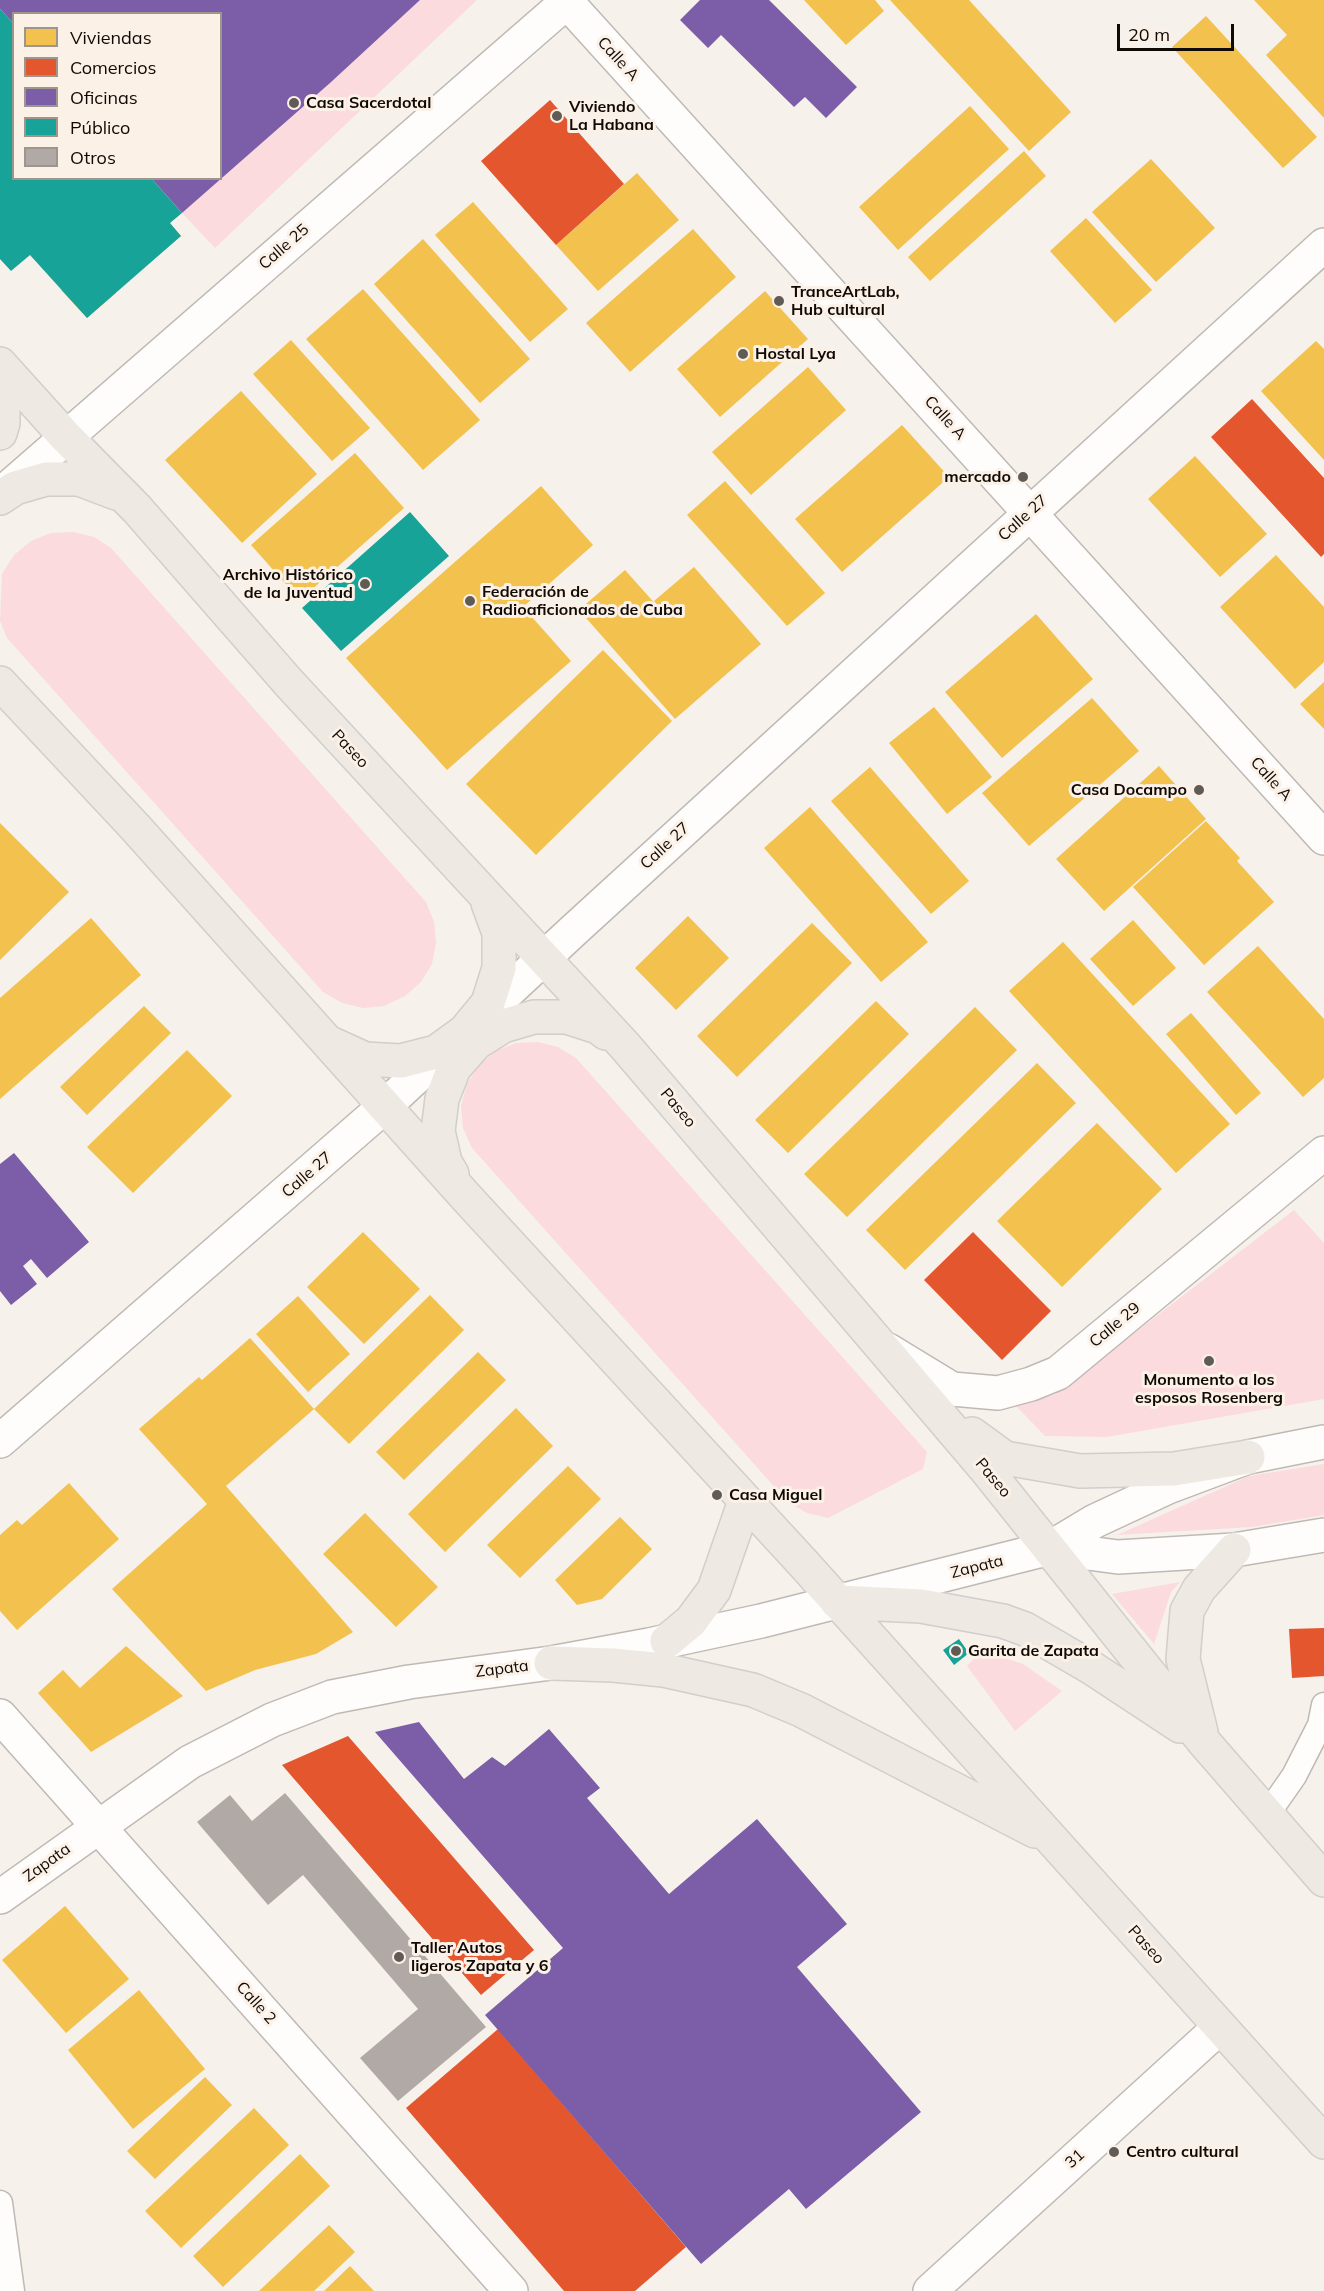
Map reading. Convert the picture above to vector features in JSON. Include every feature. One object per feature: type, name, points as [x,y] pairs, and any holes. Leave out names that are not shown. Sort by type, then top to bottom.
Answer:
[{"type":"main road","name":"Paseo","points":[[0,364],[65,436],[137,508],[289,683],[542,960],[625,1046],[1050,1548],[1204,1742],[1266,1816],[1324,1880]]},
{"type":"main road","points":[[0,379],[3,387],[3,423],[0,433]]},
{"type":"main road","points":[[0,496],[15,488],[46,479],[80,479],[111,489],[137,508]]},
{"type":"main road","name":"Paseo","points":[[0,683],[135,827],[466,1197],[837,1602],[1324,2142]]},
{"type":"main road","points":[[328,1042],[365,1059],[401,1061],[436,1052],[465,1031],[488,1003],[499,968],[499,933],[487,898]]},
{"type":"main road","points":[[466,1197],[445,1162],[438,1131],[442,1099],[454,1068],[476,1043],[503,1026],[534,1017],[567,1017],[598,1028],[625,1046]]},
{"type":"main road","points":[[878,1344],[964,1428],[1005,1458],[1052,1468],[1109,1472],[1174,1469],[1248,1457]]},
{"type":"main road","points":[[667,1641],[691,1621],[714,1590],[745,1501]]},
{"type":"main road","points":[[1204,1742],[1183,1659],[1187,1611],[1199,1589],[1234,1550]]},
{"type":"main road","points":[[837,1602],[921,1606],[1003,1621],[1025,1629],[1092,1668],[1204,1742]]},
{"type":"main road","points":[[551,1663],[613,1665],[663,1670],[753,1690],[801,1710],[1053,1840]]},
{"type":"street","name":"Calle 25","points":[[0,496],[65,436],[567,1]]},
{"type":"street","name":"Calle A","points":[[567,1],[1324,838]]},
{"type":"street","name":"Calle 27","points":[[0,1441],[385,1106],[1030,511],[1324,245]]},
{"type":"street","name":"Calle 29","points":[[878,1344],[952,1389],[998,1393],[1058,1373],[1324,1153]]},
{"type":"street","name":"Zapata","points":[[0,1897],[190,1761],[226,1741],[299,1709],[370,1688],[551,1663],[667,1641],[837,1602],[1050,1548],[1095,1521],[1167,1487],[1248,1457],[1324,1442]]},
{"type":"street","name":"Zapata","points":[[1050,1548],[1118,1557],[1234,1550],[1324,1535]]},
{"type":"street","name":"Calle 2","points":[[0,1716],[511,2291]]},
{"type":"street","name":"31","points":[[930,2291],[1220,2027]]},
{"type":"lane","points":[[1266,1816],[1294,1776],[1320,1725],[1324,1705]]},
{"type":"lane","points":[[0,2203],[12,2291]]},
{"type":"shaded area","points":[[420,0],[477,0],[215,248],[182,213],[219,180],[222,180],[222,177]]},
{"type":"shaded area","points":[[73,532],[94,537],[111,548],[426,902],[434,922],[436,943],[432,964],[421,982],[405,996],[384,1006],[363,1008],[342,1003],[323,992],[7,638],[0,621],[2,574],[14,555],[31,541],[51,533]]},
{"type":"shaded area","points":[[538,1042],[558,1047],[576,1058],[927,1452],[923,1469],[828,1518],[807,1513],[788,1502],[472,1148],[463,1128],[461,1106],[467,1084],[479,1065],[496,1051],[516,1043]]},
{"type":"shaded area","points":[[1294,1210],[1324,1243],[1324,1399],[1107,1437],[1045,1436],[1015,1405],[1054,1395]]},
{"type":"shaded area","points":[[1324,1464],[1324,1515],[1252,1527],[1117,1535],[1249,1476]]},
{"type":"shaded area","points":[[1180,1582],[1171,1592],[1154,1644],[1112,1594]]},
{"type":"shaded area","points":[[978,1654],[996,1655],[1023,1664],[1062,1691],[1015,1731],[967,1666]]},
{"type":"building: Viviendas","points":[[804,0],[875,0],[884,11],[846,45]]},
{"type":"building: Viviendas","points":[[890,0],[969,0],[1071,112],[1029,151]]},
{"type":"building: Viviendas","points":[[1254,0],[1324,0],[1324,118],[1266,55],[1287,35]]},
{"type":"building: Viviendas","points":[[1206,16],[1317,137],[1283,168],[1172,47]]},
{"type":"building: Viviendas","points":[[970,106],[1009,149],[898,250],[859,207]]},
{"type":"building: Viviendas","points":[[1024,151],[1046,176],[930,281],[908,257]]},
{"type":"building: Viviendas","points":[[1151,159],[1215,228],[1156,282],[1092,212]]},
{"type":"building: Viviendas","points":[[637,173],[679,220],[598,291],[556,245]]},
{"type":"building: Viviendas","points":[[473,202],[568,309],[530,342],[435,235]]},
{"type":"building: Viviendas","points":[[155,207],[181,236],[152,260],[127,232]]},
{"type":"building: Viviendas","points":[[1086,218],[1152,290],[1115,323],[1050,251]]},
{"type":"building: Viviendas","points":[[693,229],[736,277],[630,372],[586,323]]},
{"type":"building: Viviendas","points":[[423,239],[530,359],[480,403],[374,284]]},
{"type":"building: Viviendas","points":[[91,263],[116,293],[87,318],[61,290]]},
{"type":"building: Viviendas","points":[[363,289],[480,420],[423,470],[306,339]]},
{"type":"building: Viviendas","name":"Hostal Lya","points":[[765,291],[808,339],[720,417],[677,369]]},
{"type":"building: Viviendas","points":[[291,340],[370,428],[332,461],[253,374]]},
{"type":"building: Viviendas","points":[[1316,341],[1324,349],[1324,460],[1261,391]]},
{"type":"building: Viviendas","points":[[808,367],[846,410],[751,495],[712,452]]},
{"type":"building: Viviendas","points":[[241,391],[317,474],[242,543],[165,460]]},
{"type":"building: Viviendas","points":[[902,425],[949,477],[842,572],[795,519]]},
{"type":"building: Viviendas","points":[[355,453],[404,508],[300,600],[251,545]]},
{"type":"building: Viviendas","points":[[1195,456],[1267,534],[1220,577],[1148,499]]},
{"type":"building: Viviendas","points":[[725,481],[825,593],[787,626],[687,515]]},
{"type":"building: Viviendas","name":"Federación de Radioaficionados de Cuba","points":[[541,486],[593,545],[523,607],[571,661],[447,770],[346,658]]},
{"type":"building: Viviendas","points":[[1276,555],[1324,607],[1324,662],[1295,689],[1220,607]]},
{"type":"building: Viviendas","points":[[694,567],[761,644],[675,719],[579,610],[625,570],[667,617],[654,601]]},
{"type":"building: Viviendas","points":[[1036,614],[1093,679],[1002,758],[945,692]]},
{"type":"building: Viviendas","points":[[603,650],[672,721],[536,855],[466,784]]},
{"type":"building: Viviendas","points":[[1324,682],[1324,729],[1300,704]]},
{"type":"building: Viviendas","points":[[1092,698],[1139,751],[1029,846],[982,793]]},
{"type":"building: Viviendas","points":[[934,707],[992,777],[947,814],[889,743]]},
{"type":"building: Viviendas","points":[[1159,766],[1206,819],[1104,911],[1056,859]]},
{"type":"building: Viviendas","points":[[870,767],[969,881],[931,914],[831,801]]},
{"type":"building: Viviendas","points":[[810,807],[928,942],[881,982],[764,848]]},
{"type":"building: Viviendas","points":[[1206,821],[1240,858],[1237,861],[1274,902],[1204,965],[1133,887]]},
{"type":"building: Viviendas","points":[[0,823],[69,892],[0,960]]},
{"type":"building: Viviendas","points":[[688,916],[729,958],[676,1010],[635,968]]},
{"type":"building: Viviendas","points":[[91,918],[141,975],[0,1099],[0,998]]},
{"type":"building: Viviendas","points":[[1133,920],[1176,968],[1133,1006],[1090,959]]},
{"type":"building: Viviendas","points":[[812,923],[852,963],[737,1077],[697,1036]]},
{"type":"building: Viviendas","points":[[1063,942],[1230,1124],[1176,1173],[1009,991]]},
{"type":"building: Viviendas","points":[[1258,946],[1324,1019],[1324,1078],[1303,1097],[1207,992]]},
{"type":"building: Viviendas","points":[[876,1001],[909,1034],[788,1153],[755,1120]]},
{"type":"building: Viviendas","points":[[144,1006],[171,1033],[87,1115],[60,1087]]},
{"type":"building: Viviendas","points":[[975,1007],[1017,1050],[847,1217],[804,1174]]},
{"type":"building: Viviendas","points":[[1191,1013],[1261,1093],[1236,1115],[1166,1034]]},
{"type":"building: Viviendas","points":[[187,1050],[232,1096],[133,1193],[87,1147]]},
{"type":"building: Viviendas","points":[[1037,1063],[1076,1103],[905,1270],[866,1230]]},
{"type":"building: Viviendas","points":[[1097,1123],[1162,1189],[1062,1287],[997,1221]]},
{"type":"building: Viviendas","points":[[363,1232],[420,1289],[364,1344],[307,1287]]},
{"type":"building: Viviendas","points":[[430,1295],[464,1330],[349,1444],[314,1409]]},
{"type":"building: Viviendas","points":[[298,1296],[350,1354],[308,1392],[256,1334]]},
{"type":"building: Viviendas","points":[[250,1338],[314,1409],[226,1486],[353,1632],[316,1654],[255,1670],[206,1691],[112,1589],[207,1504],[139,1429],[199,1377],[202,1380]]},
{"type":"building: Viviendas","points":[[478,1352],[506,1380],[404,1480],[376,1452]]},
{"type":"building: Viviendas","points":[[516,1408],[553,1446],[445,1552],[408,1514]]},
{"type":"building: Viviendas","points":[[568,1466],[601,1499],[520,1578],[487,1545]]},
{"type":"building: Viviendas","points":[[69,1483],[119,1539],[17,1630],[0,1611],[0,1535],[17,1520],[22,1525]]},
{"type":"building: Viviendas","points":[[365,1513],[438,1587],[396,1627],[323,1554]]},
{"type":"building: Viviendas","points":[[620,1517],[652,1549],[602,1599],[577,1605],[555,1580]]},
{"type":"building: Viviendas","points":[[126,1646],[183,1696],[91,1752],[38,1693],[63,1670],[80,1688]]},
{"type":"building: Viviendas","points":[[65,1906],[129,1979],[66,2033],[2,1960]]},
{"type":"building: Viviendas","points":[[139,1990],[205,2069],[133,2129],[68,2050]]},
{"type":"building: Viviendas","points":[[205,2077],[232,2105],[155,2179],[127,2151]]},
{"type":"building: Viviendas","points":[[254,2108],[289,2145],[181,2248],[145,2211]]},
{"type":"building: Viviendas","points":[[300,2154],[330,2186],[223,2287],[193,2256]]},
{"type":"building: Viviendas","points":[[329,2225],[355,2252],[314,2291],[259,2291]]},
{"type":"building: Viviendas","points":[[350,2266],[374,2291],[324,2291]]},
{"type":"building: Comercios","points":[[550,100],[624,184],[556,245],[481,161]]},
{"type":"building: Comercios","points":[[1252,399],[1324,478],[1324,554],[1321,557],[1211,437]]},
{"type":"building: Comercios","points":[[973,1232],[1051,1311],[1002,1360],[924,1280]]},
{"type":"building: Comercios","points":[[1324,1628],[1324,1676],[1292,1678],[1289,1629]]},
{"type":"building: Comercios","points":[[348,1736],[534,1950],[481,1995],[282,1765]]},
{"type":"building: Comercios","points":[[498,2029],[686,2247],[635,2291],[564,2291],[406,2108]]},
{"type":"building: Oficinas","points":[[0,0],[420,0],[222,178],[222,12],[12,12],[12,22],[0,9]]},
{"type":"building: Oficinas","points":[[700,0],[769,0],[857,87],[826,118],[805,97],[794,107],[721,35],[708,48],[680,20]]},
{"type":"building: Oficinas","points":[[153,180],[220,180],[182,213]]},
{"type":"building: Oficinas","points":[[14,1153],[89,1242],[47,1278],[31,1259],[23,1266],[37,1284],[11,1305],[0,1291],[0,1164]]},
{"type":"building: Oficinas","points":[[419,1722],[464,1779],[492,1757],[505,1766],[549,1729],[600,1788],[587,1798],[669,1894],[757,1819],[847,1924],[797,1967],[921,2112],[806,2209],[789,2189],[701,2264],[485,2015],[563,1948],[375,1732]]},
{"type":"building: Público","points":[[0,9],[12,22],[12,180],[153,180],[182,213],[170,223],[181,236],[87,318],[30,255],[11,271],[0,259]]},
{"type":"building: Público","points":[[410,512],[449,556],[341,651],[302,608]]},
{"type":"building: Público","name":"Garita de Zapata","points":[[959,1639],[969,1653],[954,1665],[943,1650]]},
{"type":"building: Otros","name":"Taller Autos ligeros Zapata y 6","points":[[285,1793],[486,2027],[398,2101],[360,2058],[418,2009],[303,1875],[268,1905],[197,1822],[230,1795],[252,1821]]},
{"type":"place","name":"Casa Sacerdotal","points":[[294,103]]},
{"type":"place","name":"Viviendo La Habana","points":[[557,116]]},
{"type":"place","name":"TranceArtLab, Hub cultural","points":[[779,301]]},
{"type":"place","name":"Hostal Lya","points":[[743,354]]},
{"type":"place","name":"mercado","points":[[1023,477]]},
{"type":"place","name":"Archivo Histórico de la Juventud","points":[[365,584]]},
{"type":"place","name":"Federación de Radioaficionados de Cuba","points":[[470,601]]},
{"type":"place","name":"Casa Docampo","points":[[1199,790]]},
{"type":"place","name":"Monumento a los esposos Rosenberg","points":[[1209,1361]]},
{"type":"place","name":"Casa Miguel","points":[[717,1495]]},
{"type":"place","name":"Garita de Zapata","points":[[956,1651]]},
{"type":"place","name":"Taller Autos ligeros Zapata y 6","points":[[399,1957]]},
{"type":"place","name":"Centro cultural","points":[[1114,2152]]}]
